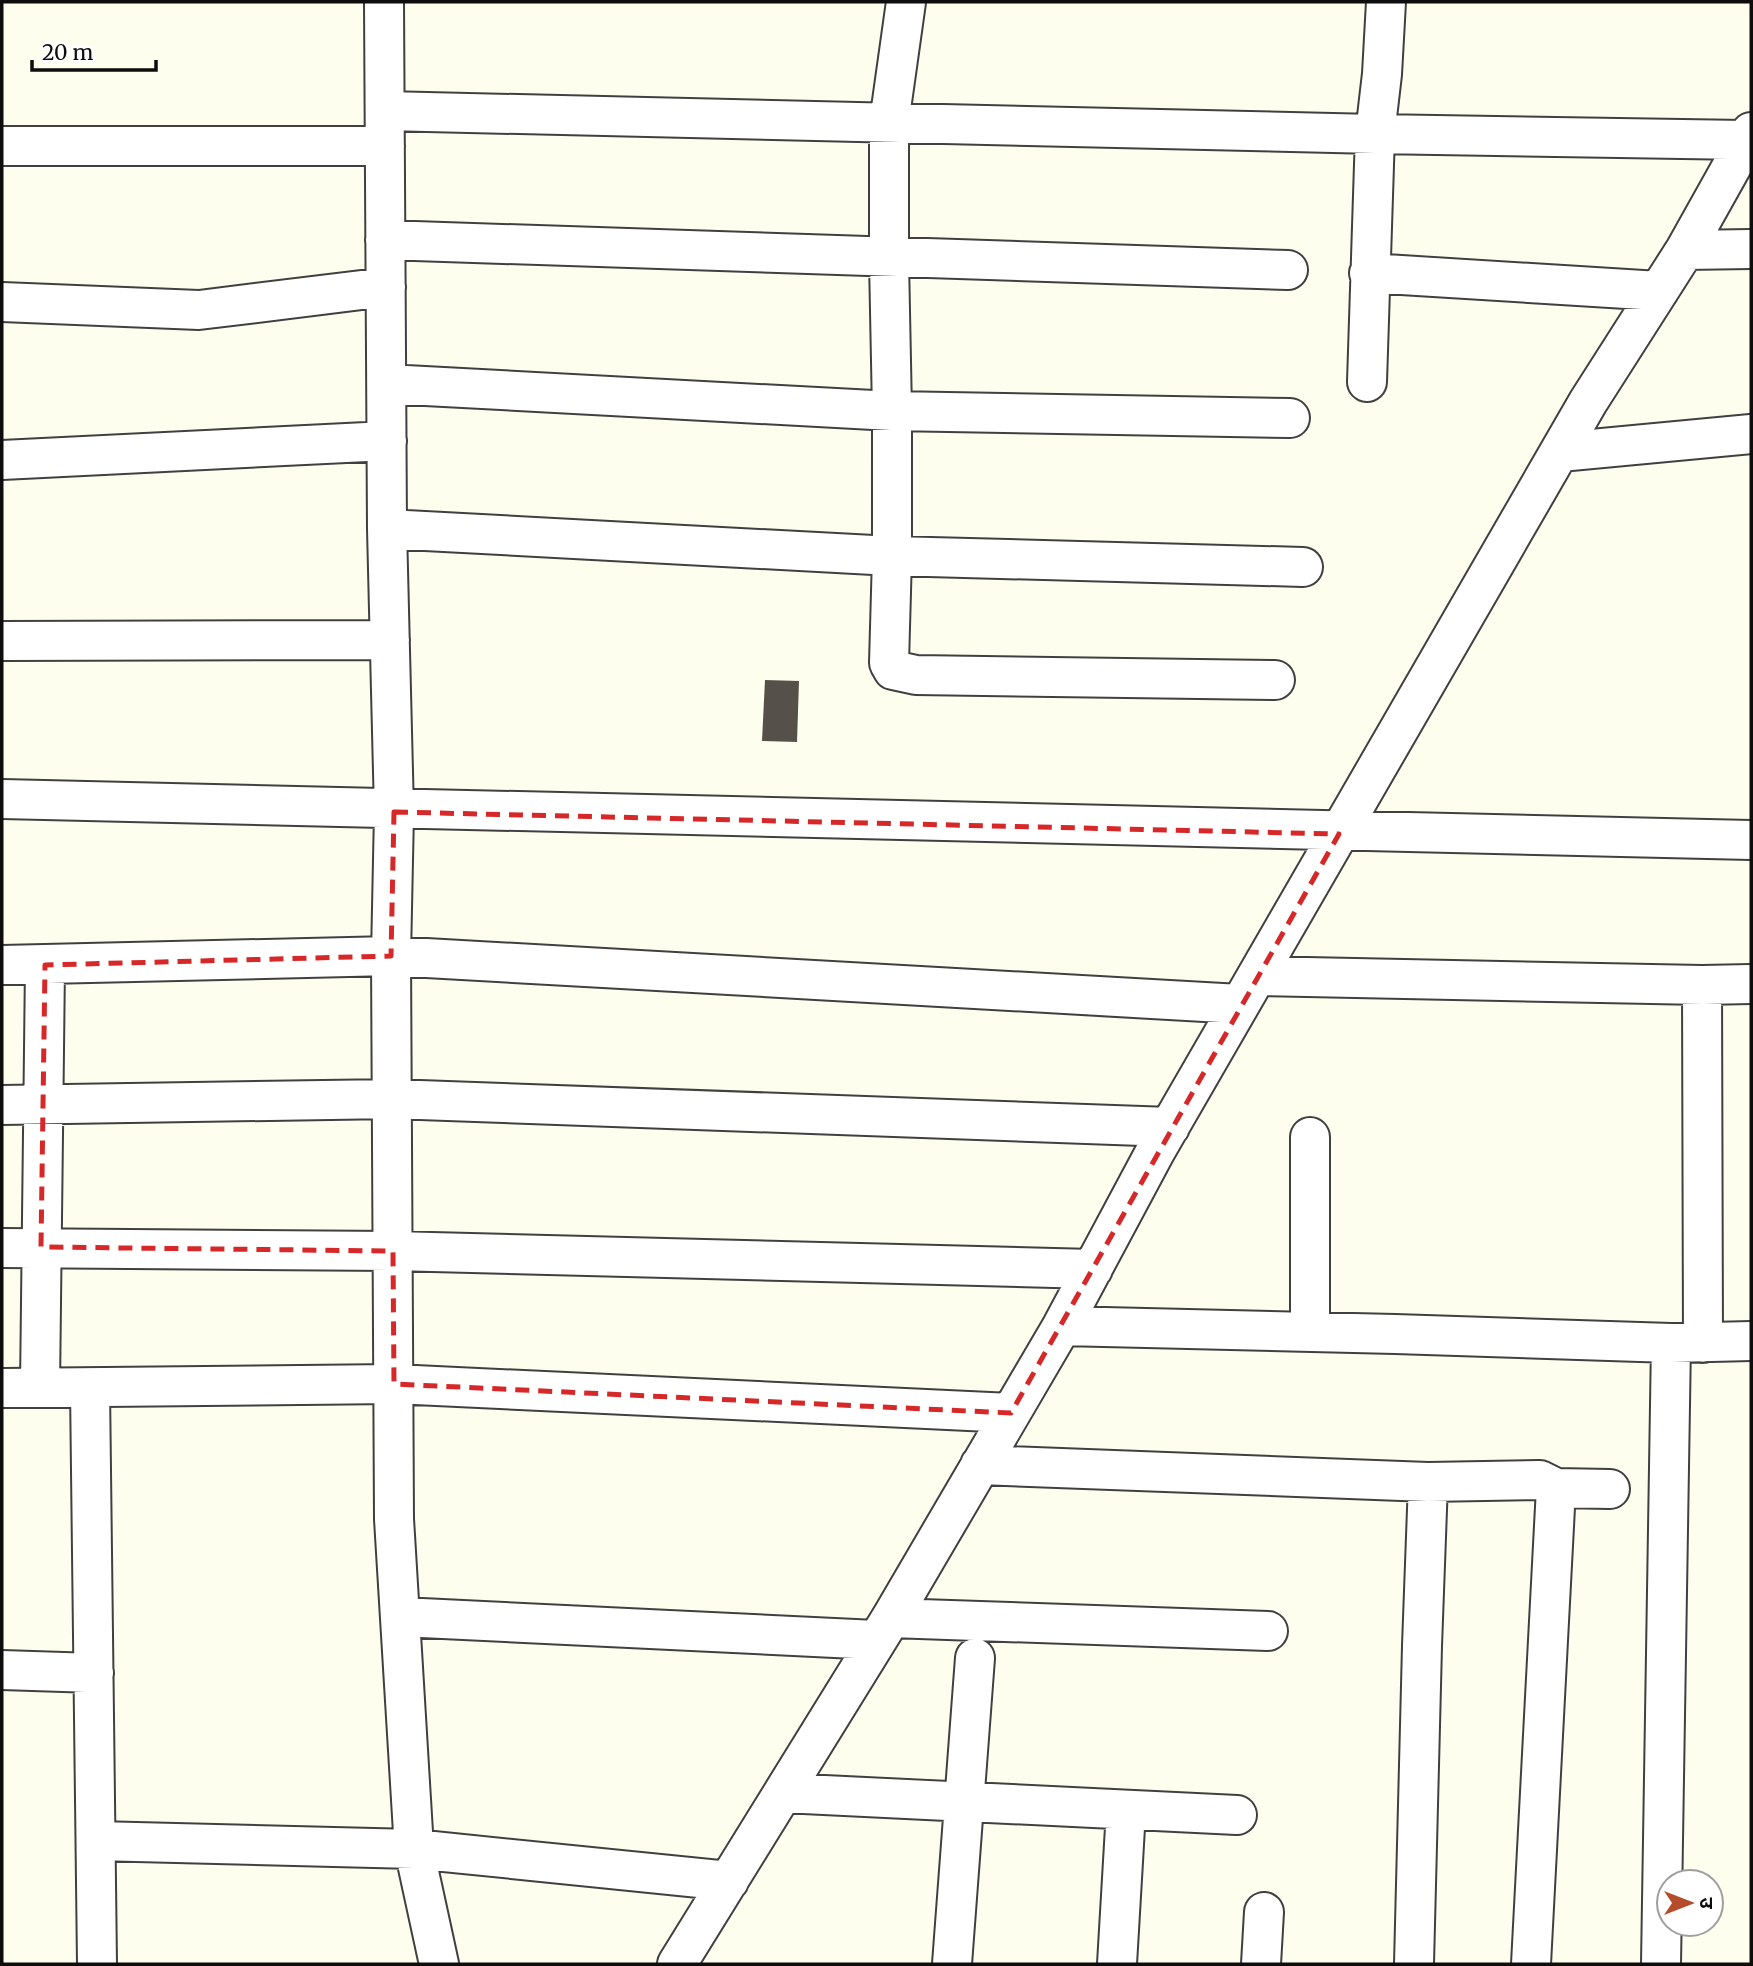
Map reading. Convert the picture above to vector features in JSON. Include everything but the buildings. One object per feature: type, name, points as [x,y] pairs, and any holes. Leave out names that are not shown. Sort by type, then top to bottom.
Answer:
[{"type":"street","points":[[384,2],[387,528],[394,812],[391,956],[394,1518],[414,1849],[439,1964]]},
{"type":"street","points":[[906,2],[889,123],[892,411],[889,663],[893,670],[916,675],[1275,680]]},
{"type":"street","points":[[1367,382],[1375,134],[1386,2]]},
{"type":"street","points":[[2,146],[385,129],[889,123],[1375,134],[1748,136],[1685,250],[1588,402],[1248,990],[1062,1326],[884,1629],[677,1964]]},
{"type":"street","points":[[385,240],[1288,270]]},
{"type":"street","points":[[1685,250],[1751,248]]},
{"type":"street","points":[[1369,273],[1659,291]]},
{"type":"street","points":[[2,302],[199,310],[386,287]]},
{"type":"street","points":[[387,384],[892,411],[1290,418]]},
{"type":"street","points":[[1560,452],[1751,434]]},
{"type":"street","points":[[2,460],[387,441]]},
{"type":"street","points":[[387,528],[892,556],[1303,567]]},
{"type":"street","points":[[2,641],[390,640]]},
{"type":"street","points":[[2,799],[394,812],[1339,834],[1751,840]]},
{"type":"street","points":[[2,965],[391,956],[1248,990],[1751,984]]},
{"type":"street","points":[[40,1388],[45,965]]},
{"type":"street","points":[[1661,1964],[1702,985]]},
{"type":"street","points":[[2,1105],[392,1099],[1170,1127]]},
{"type":"street","points":[[1310,1137],[1310,1332]]},
{"type":"street","points":[[2,1248],[393,1251],[1093,1269]]},
{"type":"street","points":[[1062,1326],[1687,1343],[1751,1341]]},
{"type":"street","points":[[2,1388],[394,1384],[1011,1413]]},
{"type":"street","points":[[90,1388],[97,1964]]},
{"type":"street","points":[[980,1465],[1428,1482],[1540,1480],[1556,1488],[1610,1489]]},
{"type":"street","points":[[1414,1964],[1428,1482]]},
{"type":"street","points":[[1531,1964],[1556,1488]]},
{"type":"street","points":[[401,1617],[884,1629],[1268,1631]]},
{"type":"street","points":[[952,1964],[975,1658]]},
{"type":"street","points":[[2,1670],[94,1673]]},
{"type":"street","points":[[783,1793],[1237,1815]]},
{"type":"street","points":[[1117,1964],[1126,1810]]},
{"type":"street","points":[[96,1841],[414,1849],[729,1881]]},
{"type":"street","points":[[1261,1964],[1264,1912]]},
{"type":"highlighted area","points":[[394,812],[1339,834],[1011,1413],[394,1384],[393,1251],[41,1247],[45,965],[391,956]]}]
